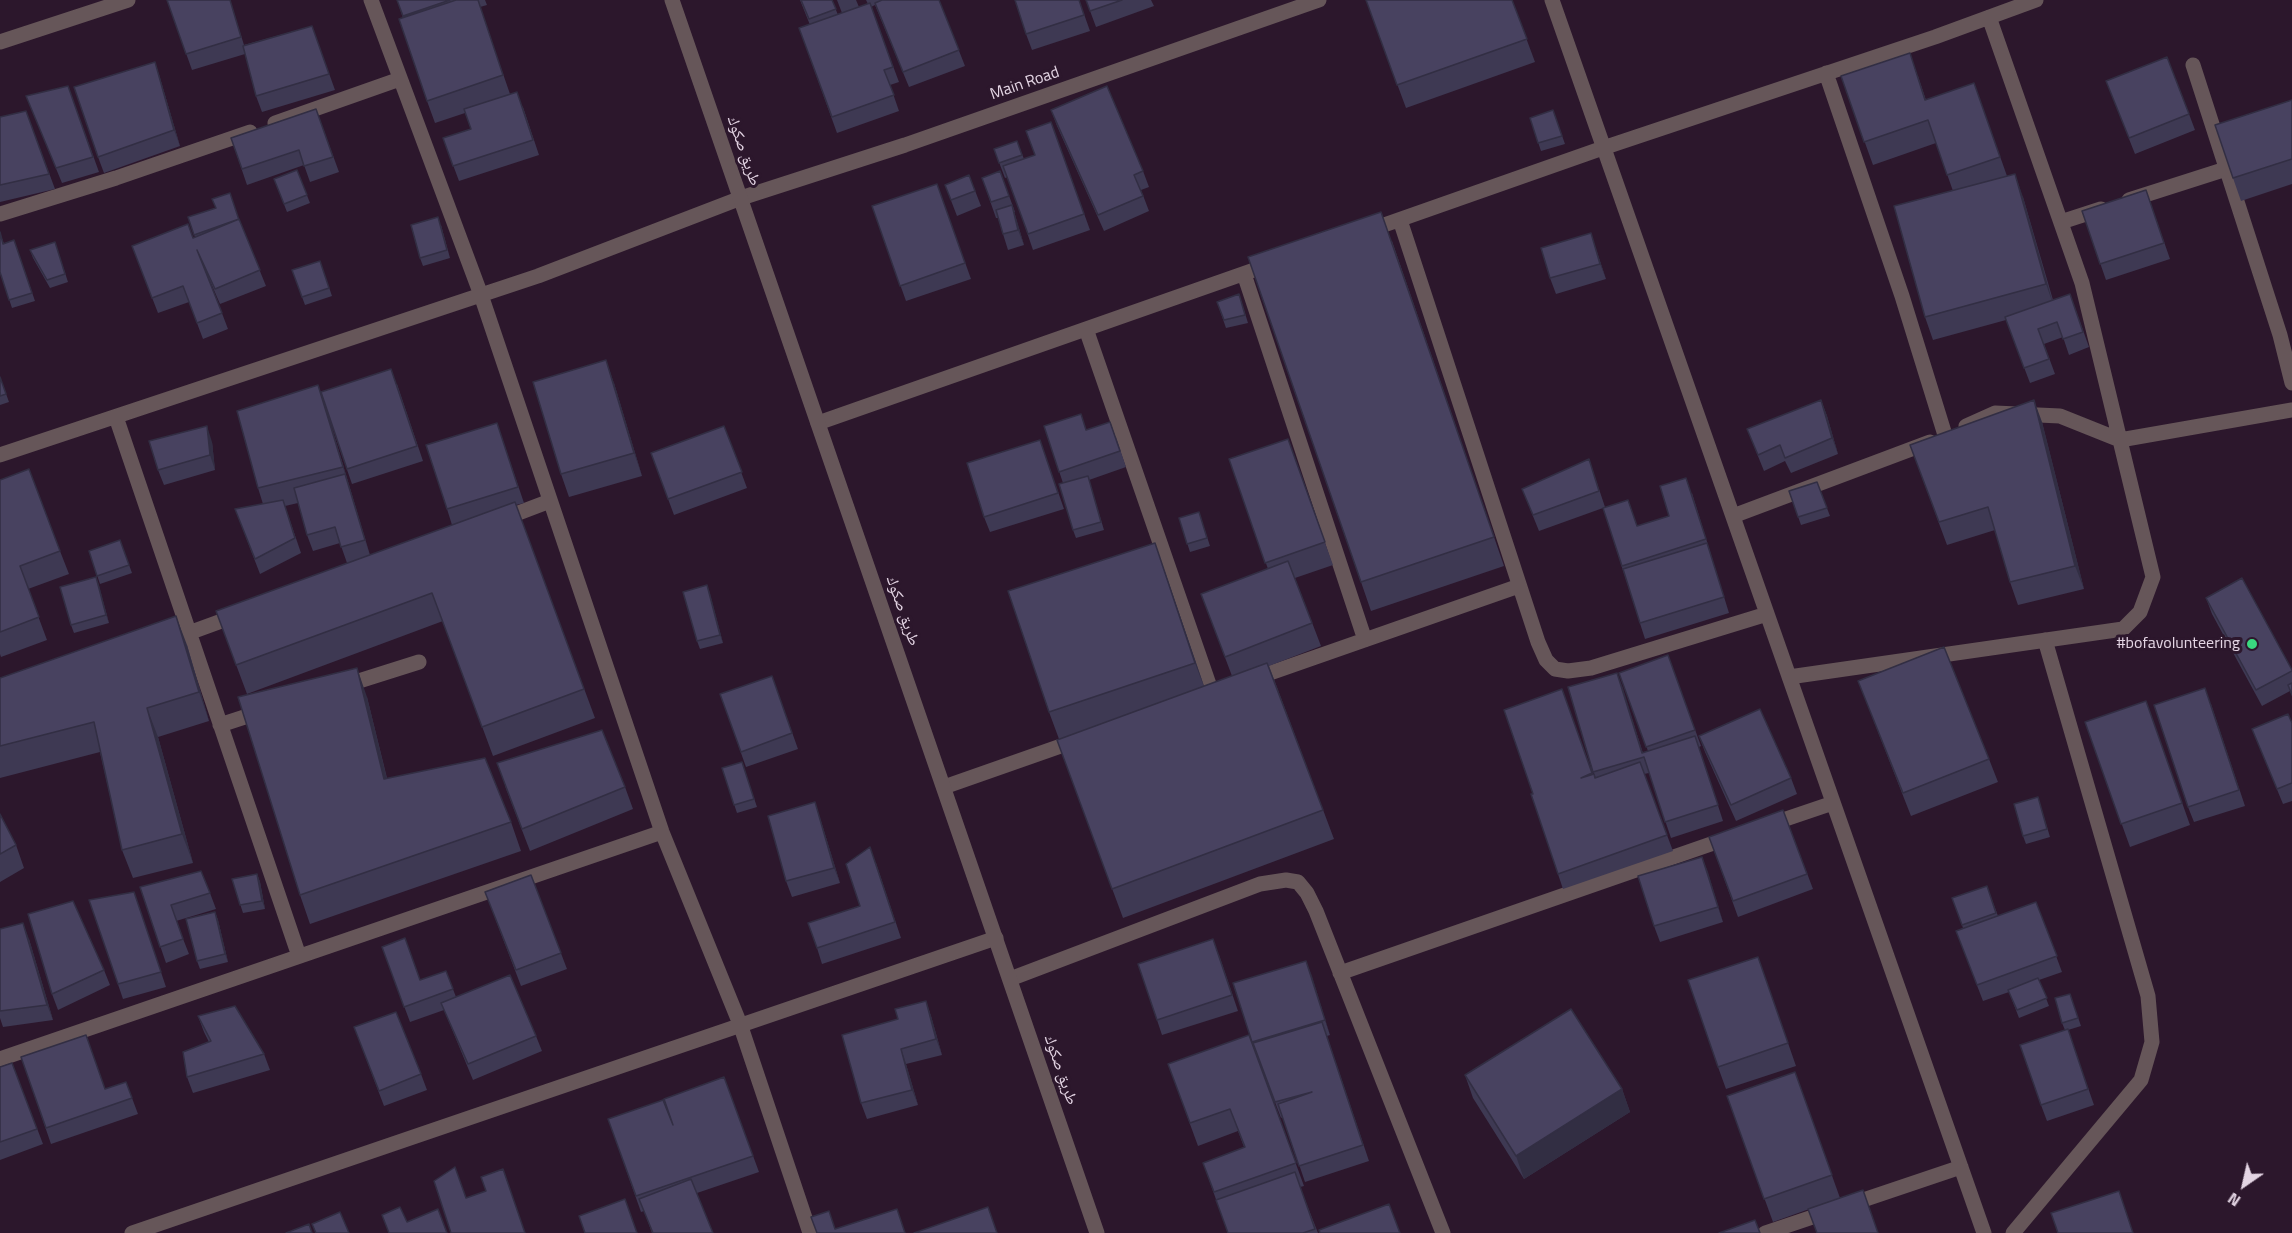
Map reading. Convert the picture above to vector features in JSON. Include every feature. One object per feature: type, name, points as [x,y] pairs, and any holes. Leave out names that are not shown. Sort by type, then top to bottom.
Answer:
[{"type":"street","points":[[0,42],[128,0]]},
{"type":"street","points":[[371,0],[482,295],[662,832],[740,1024],[810,1233]]},
{"type":"street","name":"طريق صكوك","points":[[672,0],[1097,1233]]},
{"type":"street","name":"Main Road","points":[[0,455],[538,276],[741,198],[905,145],[1319,0]]},
{"type":"street","points":[[1552,0],[1984,1233]]},
{"type":"street","points":[[1355,235],[2036,0]]},
{"type":"street","points":[[1789,677],[2123,629],[2140,612],[2154,577],[2082,283],[1989,17]]},
{"type":"street","points":[[2193,65],[2280,335],[2292,383]]},
{"type":"street","points":[[1826,73],[1902,296],[1945,435]]},
{"type":"street","points":[[0,214],[116,178],[400,79]]},
{"type":"street","points":[[2061,222],[2226,169]]},
{"type":"street","points":[[1400,220],[1538,642],[1546,660],[1555,669],[1568,671],[1591,668],[1767,614]]},
{"type":"street","points":[[818,423],[1289,258]]},
{"type":"street","points":[[1244,274],[1365,640]]},
{"type":"street","points":[[1086,329],[1217,691],[1520,586]]},
{"type":"street","points":[[1733,516],[1923,445],[1995,413],[2060,416],[2120,440],[2292,410]]},
{"type":"street","points":[[116,417],[299,956]]},
{"type":"street","points":[[485,525],[550,501]]},
{"type":"street","points":[[145,649],[255,609]]},
{"type":"street","points":[[2013,1233],[2141,1080],[2152,1042],[2148,996],[2045,640]]},
{"type":"street","points":[[331,690],[419,662]]},
{"type":"street","points":[[220,724],[276,707]]},
{"type":"street","points":[[944,787],[1089,736]]},
{"type":"street","points":[[1340,973],[1833,803]]},
{"type":"street","points":[[0,1059],[662,832]]},
{"type":"street","points":[[1010,979],[1260,884],[1286,880],[1298,882],[1307,893],[1443,1233]]},
{"type":"street","points":[[141,1232],[740,1024],[996,938]]},
{"type":"street","points":[[1765,1233],[1961,1167]]},
{"type":"building","points":[[167,0],[230,0],[241,37],[186,54]]},
{"type":"building","points":[[397,0],[450,0],[403,16]]},
{"type":"building","points":[[456,0],[478,0],[503,75],[427,101],[399,19]]},
{"type":"building","points":[[801,0],[832,0],[836,9],[809,19]]},
{"type":"building","points":[[882,0],[939,0],[959,50],[903,72],[875,3]]},
{"type":"building","points":[[1015,0],[1079,0],[1084,15],[1026,34]]},
{"type":"building","points":[[1086,0],[1122,0],[1090,11]]},
{"type":"building","points":[[1366,0],[1512,0],[1527,39],[1397,85]]},
{"type":"building","points":[[870,3],[893,67],[884,70],[894,95],[832,117],[799,28]]},
{"type":"building","points":[[312,26],[329,74],[256,96],[243,46]]},
{"type":"building","points":[[1910,53],[1925,100],[1974,83],[2000,157],[1947,175],[1928,120],[1864,142],[1841,76]]},
{"type":"building","points":[[2167,57],[2189,114],[2129,138],[2106,81]]},
{"type":"building","points":[[155,62],[174,130],[98,157],[74,87]]},
{"type":"building","points":[[68,86],[93,157],[56,168],[26,96]]},
{"type":"building","points":[[1107,86],[1143,171],[1134,175],[1143,196],[1098,215],[1051,110]]},
{"type":"building","points":[[517,92],[533,140],[453,166],[443,138],[471,129],[464,109]]},
{"type":"building","points":[[2292,100],[2292,159],[2233,178],[2215,125]]},
{"type":"building","points":[[316,109],[333,157],[304,166],[299,150],[242,169],[231,138]]},
{"type":"building","points":[[1553,110],[1562,136],[1538,143],[1530,118]]},
{"type":"building","points":[[26,111],[49,174],[0,185],[0,117]]},
{"type":"building","points":[[1051,122],[1084,214],[1028,234],[1003,166],[1035,155],[1026,131]]},
{"type":"building","points":[[1017,141],[1022,155],[999,163],[994,149]]},
{"type":"building","points":[[297,170],[307,195],[284,204],[274,179]]},
{"type":"building","points":[[1000,171],[1009,196],[991,202],[982,178]]},
{"type":"building","points":[[2015,174],[2046,284],[1925,317],[1894,206]]},
{"type":"building","points":[[969,175],[975,191],[951,200],[945,185]]},
{"type":"building","points":[[937,184],[965,263],[900,286],[872,206]]},
{"type":"building","points":[[2146,190],[2164,243],[2100,264],[2082,211]]},
{"type":"building","points":[[230,193],[239,219],[194,235],[188,217],[216,208],[212,199]]},
{"type":"building","points":[[1012,205],[1018,230],[1003,234],[996,210]]},
{"type":"building","points":[[1381,212],[1494,537],[1361,582],[1248,257]]},
{"type":"building","points":[[438,217],[447,250],[420,258],[411,225]]},
{"type":"building","points":[[239,219],[260,270],[215,289],[197,250],[222,313],[197,323],[183,286],[152,298],[132,246],[188,224],[193,238]]},
{"type":"building","points":[[0,232],[3,244],[14,240],[32,293],[9,300],[0,272]]},
{"type":"building","points":[[1591,233],[1600,264],[1550,278],[1541,248]]},
{"type":"building","points":[[55,242],[65,274],[47,280],[30,250]]},
{"type":"building","points":[[320,261],[329,288],[302,297],[292,270]]},
{"type":"building","points":[[1239,294],[1245,315],[1224,320],[1217,302]]},
{"type":"building","points":[[2070,294],[2083,332],[2063,339],[2057,322],[2038,329],[2049,359],[2024,368],[2005,317]]},
{"type":"building","points":[[606,360],[634,453],[561,474],[533,382]]},
{"type":"building","points":[[391,369],[417,446],[347,469],[321,392]]},
{"type":"building","points":[[0,377],[6,394],[0,396]]},
{"type":"building","points":[[318,385],[343,467],[258,488],[237,411]]},
{"type":"building","points":[[1821,400],[1832,438],[1785,458],[1780,445],[1758,455],[1747,429]]},
{"type":"building","points":[[2034,400],[2075,566],[2010,582],[1988,507],[1939,522],[1910,445]]},
{"type":"building","points":[[1081,414],[1086,430],[1110,422],[1120,451],[1059,472],[1044,426]]},
{"type":"building","points":[[497,423],[518,487],[447,509],[426,445]]},
{"type":"building","points":[[207,426],[210,455],[158,470],[149,441]]},
{"type":"building","points":[[724,426],[742,472],[668,499],[651,453]]},
{"type":"building","points":[[1288,439],[1325,542],[1265,563],[1229,459]]},
{"type":"building","points":[[1040,440],[1058,493],[984,517],[967,463]]},
{"type":"building","points":[[1589,459],[1599,491],[1533,515],[1522,489]]},
{"type":"building","points":[[29,469],[60,551],[20,566],[39,617],[0,632],[0,480]]},
{"type":"building","points":[[345,474],[365,540],[341,547],[335,527],[307,535],[294,488]]},
{"type":"building","points":[[1088,476],[1101,522],[1073,530],[1059,484]]},
{"type":"building","points":[[1686,478],[1706,539],[1622,566],[1603,508],[1628,500],[1637,526],[1669,516],[1660,486]]},
{"type":"building","points":[[1817,482],[1827,508],[1798,517],[1789,491]]},
{"type":"building","points":[[283,500],[295,538],[255,559],[235,509]]},
{"type":"building","points":[[515,502],[584,689],[482,727],[432,593],[236,665],[216,611]]},
{"type":"building","points":[[1199,512],[1207,538],[1187,544],[1179,518]]},
{"type":"building","points":[[120,540],[129,565],[97,576],[89,551]]},
{"type":"building","points":[[1155,543],[1195,663],[1049,712],[1008,591]]},
{"type":"building","points":[[1707,543],[1724,597],[1640,623],[1623,569]]},
{"type":"building","points":[[1288,561],[1312,623],[1225,657],[1201,594]]},
{"type":"building","points":[[96,577],[106,615],[71,625],[60,587]]},
{"type":"building","name":"#bofavolunteering","points":[[2242,578],[2292,670],[2256,690],[2206,598]]},
{"type":"building","points":[[707,585],[720,635],[697,641],[683,592]]},
{"type":"building","points":[[176,616],[199,692],[147,708],[182,834],[122,850],[94,722],[0,746],[0,678]]},
{"type":"building","points":[[1944,647],[1989,759],[1903,793],[1858,681]]},
{"type":"building","points":[[1668,655],[1695,730],[1646,747],[1619,673]]},
{"type":"building","points":[[1267,663],[1323,810],[1112,889],[1057,740]]},
{"type":"building","points":[[357,668],[384,779],[485,758],[511,822],[300,895],[238,697]]},
{"type":"building","points":[[1617,673],[1642,753],[1695,736],[1718,805],[1665,822],[1644,757],[1593,772],[1568,687]]},
{"type":"building","points":[[772,676],[792,733],[741,752],[720,694]]},
{"type":"building","points":[[2292,683],[2292,695],[2288,685]]},
{"type":"building","points":[[2205,688],[2239,790],[2188,807],[2154,705]]},
{"type":"building","points":[[1562,689],[1592,773],[1581,778],[1594,774],[1595,778],[1640,762],[1667,835],[1558,874],[1504,710]]},
{"type":"building","points":[[2146,701],[2182,803],[2121,824],[2085,722]]},
{"type":"building","points":[[1760,709],[1791,778],[1731,805],[1699,736]]},
{"type":"building","points":[[2288,714],[2292,723],[2292,783],[2277,789],[2252,729]]},
{"type":"building","points":[[602,730],[625,787],[522,829],[497,763]]},
{"type":"building","points":[[742,762],[754,799],[734,805],[722,768]]},
{"type":"building","points":[[2038,797],[2047,829],[2023,836],[2014,804]]},
{"type":"building","points":[[815,802],[834,868],[786,881],[768,816]]},
{"type":"building","points":[[1783,810],[1807,874],[1733,901],[1709,837]]},
{"type":"building","points":[[0,814],[16,845],[0,854]]},
{"type":"building","points":[[870,847],[895,922],[817,948],[808,923],[860,906],[846,864]]},
{"type":"building","points":[[1702,857],[1718,907],[1654,926],[1638,876]]},
{"type":"building","points":[[201,871],[210,893],[171,905],[183,939],[160,947],[140,887]]},
{"type":"building","points":[[257,874],[262,901],[240,905],[232,879]]},
{"type":"building","points":[[531,875],[561,953],[516,970],[485,892]]},
{"type":"building","points":[[1987,886],[1996,913],[1962,925],[1952,898]]},
{"type":"building","points":[[134,892],[161,972],[118,984],[89,900]]},
{"type":"building","points":[[73,901],[104,970],[52,994],[28,914]]},
{"type":"building","points":[[2036,902],[2057,956],[1977,985],[1956,931]]},
{"type":"building","points":[[215,912],[225,954],[197,961],[186,919]]},
{"type":"building","points":[[23,923],[47,1005],[0,1011],[0,929]]},
{"type":"building","points":[[405,938],[420,980],[446,971],[453,989],[404,1007],[382,947]]},
{"type":"building","points":[[1213,939],[1232,995],[1157,1020],[1138,964]]},
{"type":"building","points":[[1758,957],[1788,1043],[1718,1067],[1688,980]]},
{"type":"building","points":[[1306,961],[1325,1020],[1252,1042],[1233,983]]},
{"type":"building","points":[[510,975],[536,1036],[468,1064],[441,1003]]},
{"type":"building","points":[[2038,978],[2047,998],[2017,1010],[2008,990]]},
{"type":"building","points":[[2070,994],[2078,1018],[2062,1023],[2055,998]]},
{"type":"building","points":[[926,1001],[936,1039],[901,1049],[912,1090],[861,1103],[842,1035],[898,1019],[895,1009]]},
{"type":"building","points":[[235,1006],[264,1054],[187,1077],[183,1052],[211,1041],[198,1016]]},
{"type":"building","points":[[1571,1009],[1622,1089],[1516,1156],[1465,1075]]},
{"type":"building","points":[[396,1012],[421,1074],[379,1091],[354,1027]]},
{"type":"building","points":[[1322,1022],[1363,1145],[1299,1166],[1278,1104],[1312,1092],[1275,1102],[1253,1043]]},
{"type":"building","points":[[2068,1029],[2088,1089],[2041,1105],[2020,1045]]},
{"type":"building","points":[[86,1035],[105,1089],[126,1082],[132,1098],[46,1128],[21,1057]]},
{"type":"building","points":[[1249,1035],[1296,1163],[1214,1192],[1203,1163],[1245,1147],[1230,1109],[1190,1123],[1168,1064]]},
{"type":"building","points":[[12,1063],[37,1129],[0,1142],[0,1067]]},
{"type":"building","points":[[1795,1072],[1832,1175],[1764,1199],[1727,1096]]},
{"type":"building","points":[[724,1077],[753,1156],[636,1196],[608,1119],[663,1100],[673,1125],[664,1099]]},
{"type":"building","points":[[455,1167],[466,1198],[486,1191],[481,1177],[503,1169],[525,1233],[451,1233],[434,1181]]},
{"type":"building","points":[[1295,1172],[1315,1229],[1303,1233],[1228,1233],[1216,1200]]},
{"type":"building","points":[[691,1179],[713,1233],[653,1233],[639,1199]]},
{"type":"building","points":[[1863,1190],[1878,1233],[1817,1233],[1808,1209]]},
{"type":"building","points":[[2119,1191],[2133,1233],[2058,1233],[2051,1213]]},
{"type":"building","points":[[625,1199],[637,1233],[585,1233],[579,1216]]},
{"type":"building","points":[[1389,1204],[1400,1233],[1320,1233],[1319,1230]]},
{"type":"building","points":[[400,1207],[407,1222],[438,1209],[447,1233],[389,1233],[382,1215]]},
{"type":"building","points":[[988,1207],[997,1233],[914,1233]]},
{"type":"building","points":[[897,1209],[905,1233],[817,1233],[811,1217],[829,1211],[835,1229]]},
{"type":"building","points":[[340,1212],[349,1233],[316,1233],[312,1224]]},
{"type":"building","points":[[1755,1220],[1760,1233],[1719,1233]]},
{"type":"building","points":[[309,1224],[312,1233],[286,1233]]},
{"type":"place","name":"#bofavolunteering","points":[[2252,644]]}]
